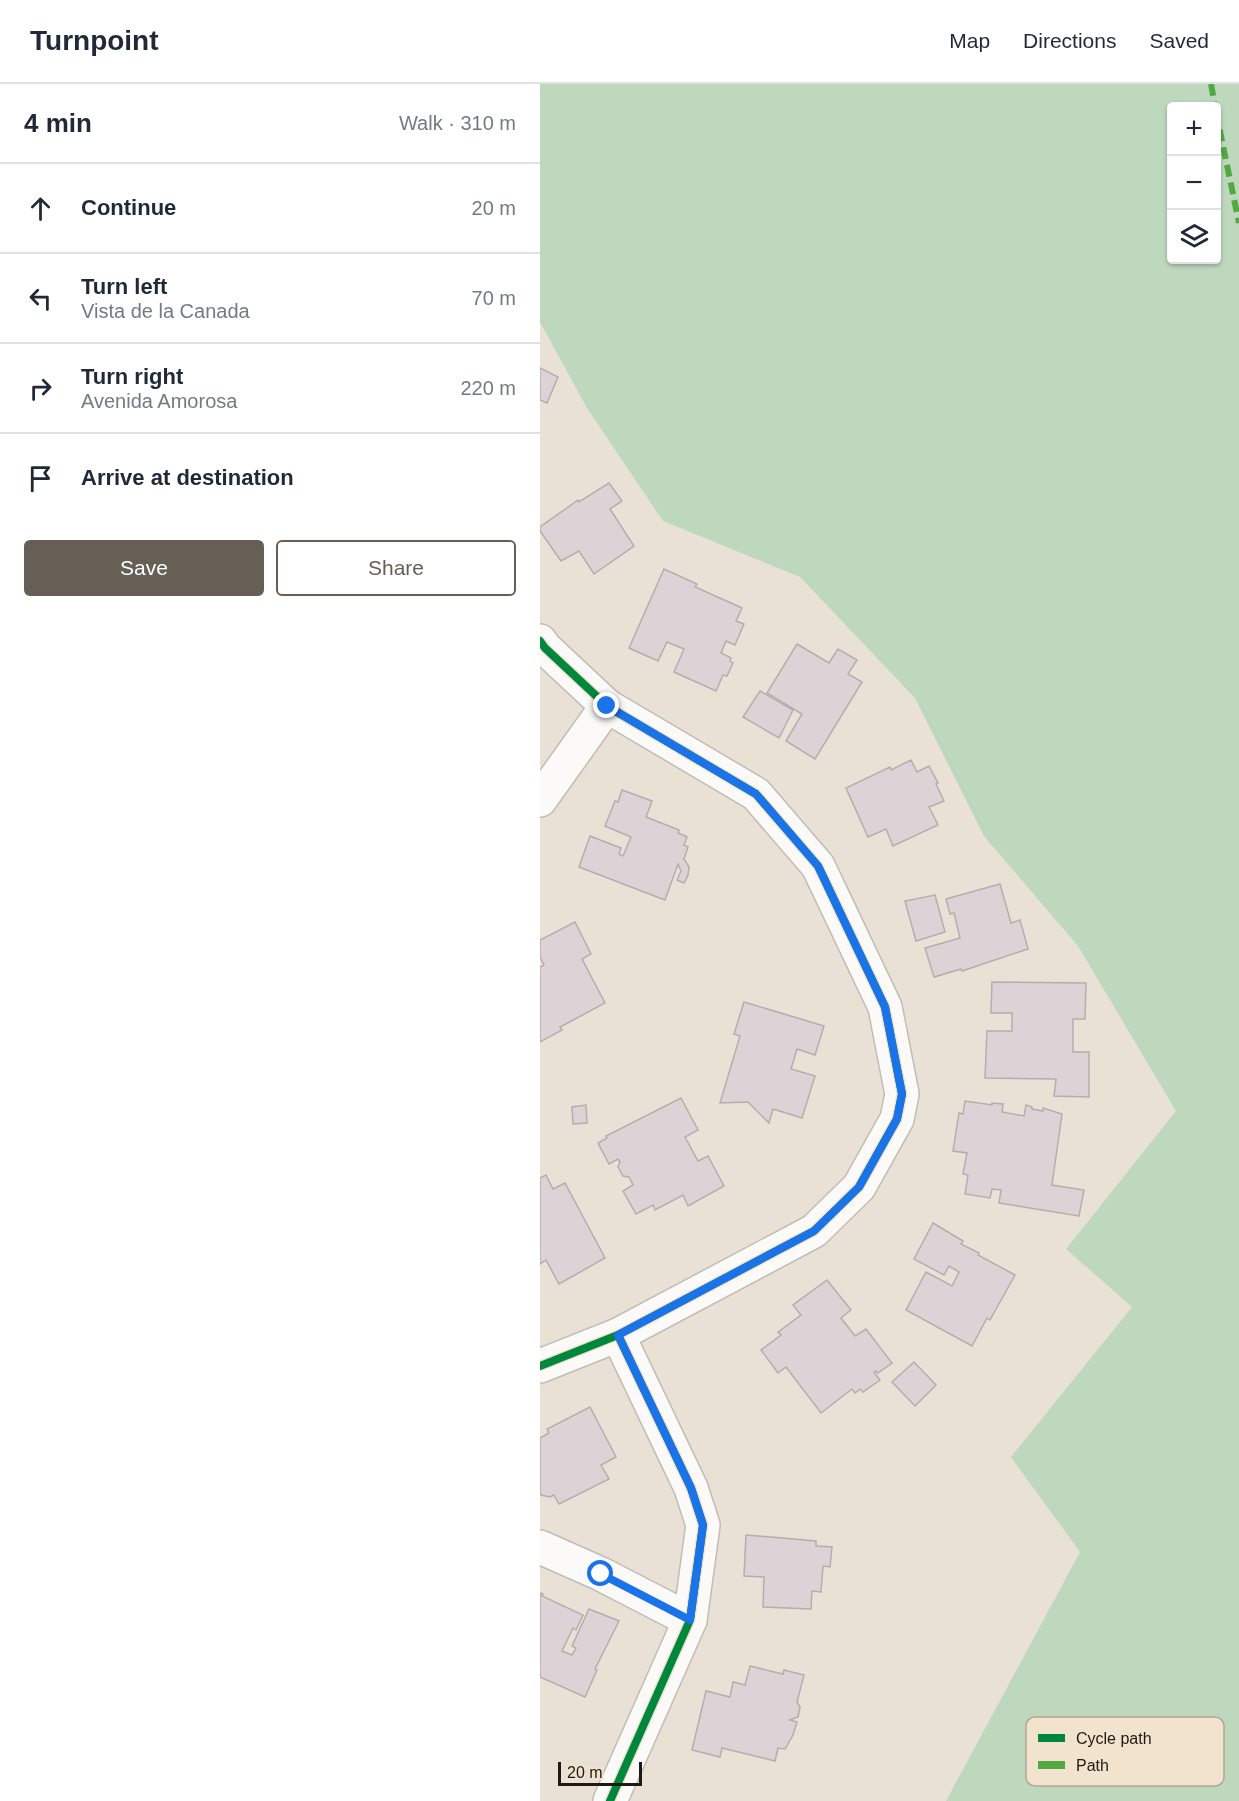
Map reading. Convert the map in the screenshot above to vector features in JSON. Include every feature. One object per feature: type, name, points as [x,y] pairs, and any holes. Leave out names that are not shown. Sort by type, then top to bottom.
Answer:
[{"type":"street","points":[[540,641],[607,706],[756,794],[818,866],[885,1007],[902,1094],[897,1119],[859,1187],[814,1231],[618,1335],[540,1366]]},
{"type":"street","points":[[540,800],[607,706]]},
{"type":"street","points":[[610,1801],[690,1620],[703,1525],[691,1488],[618,1335]]},
{"type":"street","points":[[540,1547],[601,1574],[690,1620]]},
{"type":"green space","points":[[540,84],[1239,84],[1239,1801],[946,1801],[1080,1552],[1011,1457],[1132,1307],[1066,1249],[1176,1111],[1078,946],[984,836],[915,698],[800,577],[663,521],[587,408],[540,322]]},
{"type":"building","points":[[540,368],[558,377],[547,403],[540,400]]},
{"type":"building","points":[[609,483],[622,501],[610,509],[634,546],[594,574],[579,551],[561,561],[540,531],[540,527],[578,500],[579,502]]},
{"type":"building","points":[[664,569],[697,584],[695,587],[742,608],[736,621],[744,624],[735,645],[726,641],[721,653],[731,658],[730,661],[733,663],[727,676],[723,675],[716,691],[674,672],[684,649],[667,642],[658,661],[629,648]]},
{"type":"building","points":[[797,644],[829,663],[838,649],[857,660],[848,674],[862,682],[815,759],[786,741],[802,714],[767,693]]},
{"type":"building","points":[[760,691],[793,710],[779,738],[743,717]]},
{"type":"building","points":[[911,760],[917,772],[929,766],[938,783],[936,784],[944,801],[929,807],[938,825],[893,846],[886,829],[868,837],[846,788],[890,767],[891,770]]},
{"type":"building","points":[[622,790],[652,801],[646,817],[679,830],[678,833],[687,837],[684,845],[688,847],[684,859],[689,867],[688,875],[684,883],[677,880],[681,871],[678,864],[665,900],[579,867],[590,836],[621,848],[619,854],[623,856],[631,837],[605,826]]},
{"type":"building","points":[[1000,884],[1011,923],[1020,920],[1028,949],[962,971],[961,969],[934,977],[925,948],[960,938],[954,913],[950,914],[946,899]]},
{"type":"building","points":[[935,895],[945,932],[916,941],[905,901]]},
{"type":"building","points":[[575,922],[591,954],[582,959],[605,1003],[560,1027],[562,1030],[540,1042],[540,967],[544,965],[540,957],[540,940]]},
{"type":"building","points":[[992,982],[1086,983],[1085,1019],[1073,1019],[1073,1052],[1089,1052],[1089,1097],[1054,1096],[1056,1079],[985,1078],[987,1031],[1012,1031],[1012,1013],[991,1013]]},
{"type":"building","points":[[744,1002],[824,1026],[815,1055],[797,1049],[791,1069],[815,1076],[802,1118],[773,1109],[769,1123],[748,1102],[720,1103],[740,1036],[734,1034]]},
{"type":"building","points":[[681,1098],[698,1130],[685,1137],[698,1161],[708,1156],[724,1186],[688,1206],[683,1195],[655,1210],[653,1205],[636,1214],[623,1191],[633,1185],[629,1177],[623,1176],[618,1167],[620,1162],[618,1159],[609,1164],[598,1143],[607,1138],[606,1136]]},
{"type":"building","points":[[965,1101],[992,1105],[992,1103],[1003,1104],[1002,1112],[1024,1116],[1026,1105],[1032,1109],[1043,1111],[1043,1108],[1062,1114],[1052,1185],[1084,1190],[1079,1216],[999,1203],[1001,1190],[992,1189],[990,1198],[965,1194],[968,1175],[963,1174],[967,1153],[953,1151],[959,1113],[963,1114]]},
{"type":"building","points":[[586,1105],[587,1123],[573,1124],[572,1107]]},
{"type":"building","points":[[546,1175],[553,1189],[565,1183],[605,1258],[559,1284],[546,1260],[540,1264],[540,1178]]},
{"type":"building","points":[[933,1223],[963,1241],[961,1244],[979,1253],[978,1255],[1015,1275],[990,1320],[987,1318],[972,1346],[906,1310],[926,1272],[952,1286],[959,1272],[949,1266],[944,1275],[914,1259]]},
{"type":"building","points":[[827,1280],[851,1310],[841,1318],[855,1336],[866,1329],[892,1363],[878,1373],[874,1372],[880,1380],[863,1392],[860,1389],[855,1393],[852,1389],[821,1413],[786,1367],[778,1373],[761,1350],[781,1335],[778,1332],[801,1315],[793,1305]]},
{"type":"building","points":[[914,1362],[936,1385],[915,1406],[892,1382]]},
{"type":"building","points":[[590,1407],[616,1457],[601,1465],[609,1479],[559,1504],[554,1495],[550,1497],[541,1495],[540,1492],[540,1438],[549,1433],[547,1429]]},
{"type":"building","points":[[746,1535],[816,1541],[816,1546],[832,1547],[830,1567],[823,1566],[821,1592],[812,1591],[811,1609],[763,1607],[764,1577],[744,1576]]},
{"type":"building","points":[[540,1593],[583,1615],[576,1630],[573,1628],[562,1651],[572,1655],[576,1648],[572,1646],[589,1609],[619,1621],[595,1669],[597,1670],[585,1697],[540,1677]]},
{"type":"building","points":[[750,1666],[783,1674],[784,1670],[804,1675],[797,1702],[800,1707],[798,1717],[790,1720],[797,1722],[785,1749],[778,1748],[775,1761],[722,1748],[720,1757],[692,1750],[706,1691],[730,1697],[733,1682],[745,1685]]},
{"type":"marked path","points":[[1211,84],[1214,102]]},
{"type":"marked path","points":[[1221,136],[1239,223]]},
{"type":"cycle path","points":[[540,641],[607,706],[756,794],[818,866],[885,1007],[902,1094],[897,1119],[859,1187],[814,1231],[618,1335],[540,1366]]},
{"type":"cycle path","points":[[610,1801],[690,1620],[703,1525],[691,1488],[618,1335]]},
{"type":"route","points":[[601,1574],[690,1620],[703,1525],[691,1488],[618,1335],[814,1231],[859,1187],[897,1119],[902,1094],[885,1007],[818,866],[756,794],[607,706]]}]
